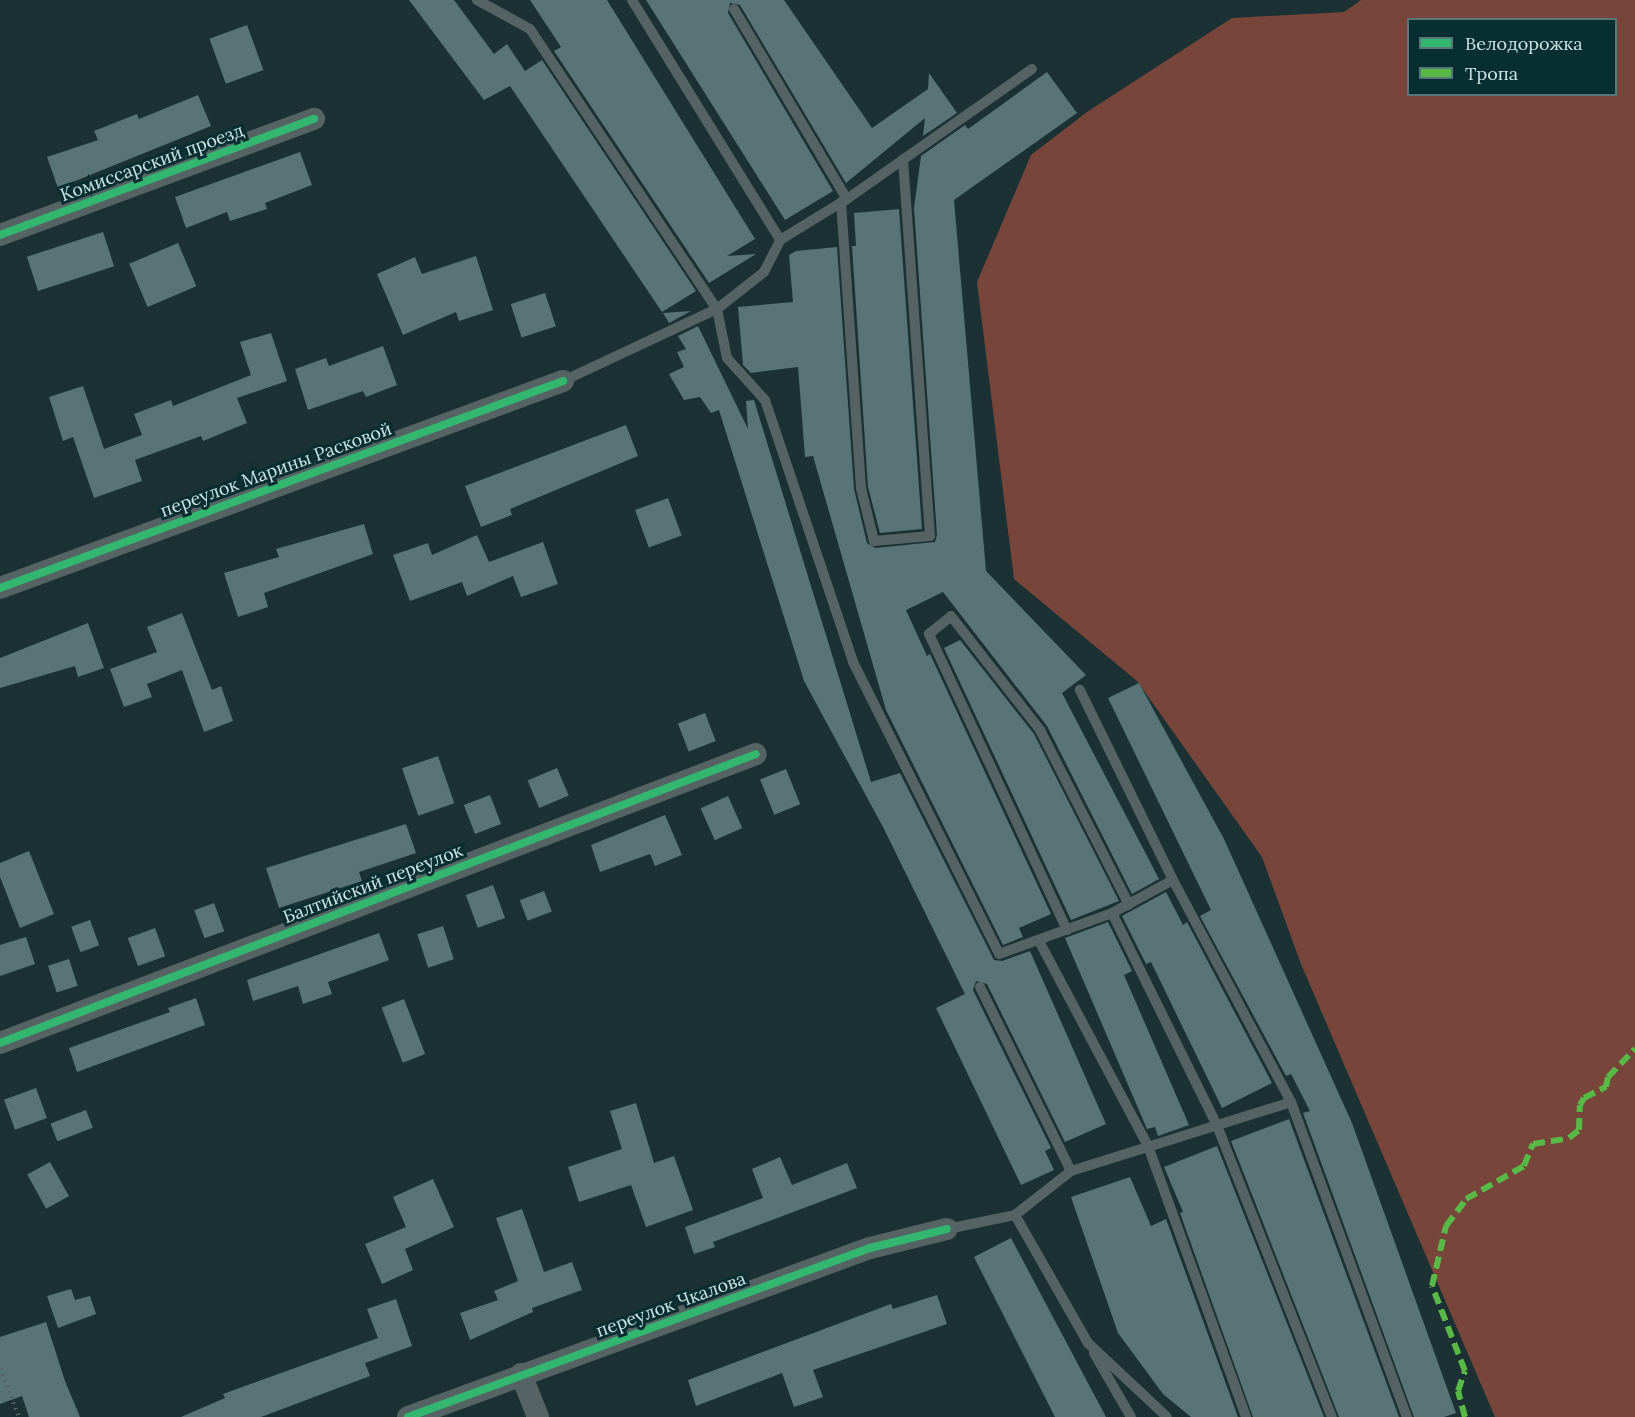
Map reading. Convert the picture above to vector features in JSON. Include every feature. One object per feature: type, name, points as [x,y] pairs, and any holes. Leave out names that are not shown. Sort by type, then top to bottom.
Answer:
[{"type":"street","name":"Комиссарский проезд","points":[[0,235],[314,119]]},
{"type":"street","name":"переулок Марины Расковой","points":[[0,588],[563,381]]},
{"type":"street","name":"Балтийский переулок","points":[[0,1043],[756,754]]},
{"type":"street","name":"переулок Чкалова","points":[[408,1417],[870,1248],[947,1229]]},
{"type":"street","points":[[521,1374],[538,1417]]},
{"type":"lane","points":[[477,0],[530,29],[717,309],[727,358],[765,400],[853,662],[999,954],[1113,913],[1173,880]]},
{"type":"lane","points":[[632,0],[780,240]]},
{"type":"lane","points":[[734,9],[844,200],[861,488],[874,541],[930,536],[903,159]]},
{"type":"lane","points":[[563,381],[717,309],[764,272],[780,240],[844,200],[1032,69]]},
{"type":"lane","points":[[1067,930],[930,634],[951,616],[1040,730],[1129,905]]},
{"type":"lane","points":[[1080,690],[1173,880],[1291,1102],[1407,1417]]},
{"type":"lane","points":[[1113,913],[1216,1124],[1332,1417]]},
{"type":"lane","points":[[1039,941],[1148,1146],[1246,1417]]},
{"type":"lane","points":[[980,987],[1071,1171]]},
{"type":"lane","points":[[947,1229],[1015,1215],[1071,1171],[1291,1102]]},
{"type":"lane","points":[[1015,1215],[1131,1417]]},
{"type":"lane","points":[[1088,1343],[1167,1417]]},
{"type":"path","points":[[0,1369],[19,1417]]},
{"type":"shaded area","points":[[1361,0],[1635,0],[1635,1417],[1495,1417],[1301,964],[1262,857],[1137,681],[1014,579],[977,282],[1031,155],[1087,112],[1232,18],[1344,12]]},
{"type":"building","points":[[409,0],[454,0],[494,54],[507,44],[525,71],[542,60],[696,291],[662,312],[510,86],[484,100]]},
{"type":"building","points":[[530,0],[607,0],[755,239],[727,256],[756,254],[709,283],[554,51],[561,47]]},
{"type":"building","points":[[646,0],[784,0],[872,128],[928,89],[929,73],[957,113],[923,136],[925,118],[846,183],[740,5],[730,3],[728,13],[833,191],[785,220]]},
{"type":"building","points":[[247,25],[263,70],[226,84],[209,39]]},
{"type":"building","points":[[1047,72],[1077,113],[954,200],[986,571],[1086,675],[1062,693],[1159,879],[1132,894],[1047,726],[943,592],[906,610],[927,656],[930,654],[1051,914],[1019,928],[1023,937],[1003,945],[886,710],[813,456],[805,457],[798,367],[751,373],[743,365],[738,307],[793,302],[789,255],[796,251],[837,247],[854,489],[867,543],[875,548],[935,542],[937,535],[914,208],[921,156],[965,125],[968,129]]},
{"type":"building","points":[[198,95],[211,126],[58,188],[47,157],[98,140],[94,131],[137,114],[139,119]]},
{"type":"building","points":[[300,152],[312,185],[265,203],[267,209],[230,221],[227,212],[186,228],[175,197]]},
{"type":"building","points":[[899,209],[922,529],[880,533],[868,487],[852,246],[856,246],[854,213]]},
{"type":"building","points":[[103,232],[114,266],[38,291],[27,257]]},
{"type":"building","points":[[178,243],[196,286],[148,307],[129,264]]},
{"type":"building","points":[[476,256],[493,310],[459,321],[456,312],[403,335],[377,274],[415,257],[422,274]]},
{"type":"building","points":[[545,293],[556,326],[522,337],[511,304]]},
{"type":"building","points":[[691,311],[669,323],[663,313]]},
{"type":"building","points":[[698,326],[748,429],[746,401],[754,400],[871,782],[900,773],[994,960],[1002,961],[1030,951],[1106,1124],[1065,1142],[987,984],[976,981],[973,990],[1051,1148],[1045,1151],[1054,1170],[1021,1185],[936,1008],[965,994],[883,827],[804,681],[719,410],[711,413],[700,397],[684,400],[669,374],[684,367],[677,352],[686,349],[678,336]]},
{"type":"building","points":[[271,333],[287,381],[237,398],[247,423],[203,441],[201,436],[135,460],[142,481],[94,498],[73,437],[63,441],[49,397],[83,386],[104,449],[142,435],[134,414],[171,400],[173,406],[251,375],[240,342]]},
{"type":"building","points":[[383,346],[397,385],[366,397],[363,391],[308,410],[295,369],[326,358],[329,366]]},
{"type":"building","points":[[626,425],[638,456],[510,509],[512,515],[481,527],[465,486]]},
{"type":"building","points":[[668,498],[682,536],[649,548],[635,510]]},
{"type":"building","points":[[364,524],[373,554],[264,593],[268,607],[238,617],[224,573],[279,557],[276,549]]},
{"type":"building","points":[[477,535],[489,562],[543,542],[558,584],[521,597],[513,576],[467,596],[462,582],[410,601],[393,555],[428,543],[432,555]]},
{"type":"building","points":[[182,613],[212,690],[221,686],[233,721],[204,732],[182,670],[147,684],[152,697],[124,707],[110,669],[157,652],[147,627]]},
{"type":"building","points":[[88,623],[104,668],[78,677],[75,666],[0,688],[0,658]]},
{"type":"building","points":[[960,640],[1034,734],[1119,901],[1071,920],[944,648]]},
{"type":"building","points":[[1139,683],[1224,839],[1352,1123],[1456,1413],[1444,1417],[1414,1417],[1303,1113],[1310,1111],[1291,1074],[1286,1076],[1200,916],[1211,910],[1108,698]]},
{"type":"building","points":[[705,713],[716,741],[689,751],[678,723]]},
{"type":"building","points":[[438,756],[454,803],[418,816],[402,768]]},
{"type":"building","points":[[557,768],[569,796],[539,808],[528,781]]},
{"type":"building","points":[[786,769],[800,804],[774,815],[760,779]]},
{"type":"building","points":[[490,795],[501,824],[475,834],[464,805]]},
{"type":"building","points":[[728,796],[742,828],[715,840],[701,808]]},
{"type":"building","points":[[665,815],[682,855],[655,866],[650,854],[600,872],[591,845]]},
{"type":"building","points":[[406,824],[416,853],[359,872],[362,881],[279,908],[266,868]]},
{"type":"building","points":[[29,851],[54,914],[20,928],[0,877],[0,863]]},
{"type":"building","points":[[493,885],[505,918],[478,928],[466,895]]},
{"type":"building","points":[[544,891],[552,912],[528,921],[520,900]]},
{"type":"building","points":[[1166,892],[1183,925],[1187,922],[1272,1083],[1222,1108],[1151,962],[1146,964],[1122,916]]},
{"type":"building","points":[[214,903],[224,931],[205,938],[194,910]]},
{"type":"building","points":[[90,920],[99,945],[80,952],[71,927]]},
{"type":"building","points":[[1108,922],[1132,971],[1124,975],[1189,1125],[1158,1136],[1155,1127],[1147,1129],[1065,938]]},
{"type":"building","points":[[443,926],[454,959],[428,968],[417,934]]},
{"type":"building","points":[[155,928],[165,956],[138,966],[128,938]]},
{"type":"building","points":[[379,933],[389,960],[328,982],[332,994],[303,1004],[298,986],[253,1001],[247,980]]},
{"type":"building","points":[[26,937],[35,964],[0,976],[0,945]]},
{"type":"building","points":[[69,959],[78,986],[57,992],[48,966]]},
{"type":"building","points":[[196,998],[205,1025],[77,1072],[69,1048],[170,1012],[168,1008]]},
{"type":"building","points":[[404,999],[425,1054],[403,1063],[382,1008]]},
{"type":"building","points":[[36,1088],[47,1118],[15,1130],[4,1100]]},
{"type":"building","points":[[636,1103],[654,1163],[674,1156],[693,1210],[646,1227],[631,1185],[579,1202],[568,1167],[622,1149],[610,1111]]},
{"type":"building","points":[[86,1110],[93,1128],[57,1141],[51,1124]]},
{"type":"building","points":[[1289,1119],[1399,1417],[1339,1417],[1231,1141]]},
{"type":"building","points":[[1217,1146],[1324,1417],[1253,1417],[1180,1213],[1183,1212],[1164,1167]]},
{"type":"building","points":[[780,1157],[792,1185],[847,1163],[857,1188],[713,1242],[715,1247],[694,1254],[685,1227],[763,1198],[752,1169]]},
{"type":"building","points":[[50,1162],[69,1196],[46,1209],[27,1175]]},
{"type":"building","points":[[1130,1177],[1151,1226],[1166,1219],[1238,1417],[1191,1417],[1163,1394],[1118,1333],[1071,1197]]},
{"type":"building","points":[[433,1179],[454,1227],[405,1249],[413,1270],[382,1284],[365,1244],[406,1227],[393,1197]]},
{"type":"building","points":[[522,1209],[544,1272],[572,1262],[582,1290],[532,1308],[533,1312],[470,1340],[460,1313],[498,1300],[494,1291],[518,1281],[496,1218]]},
{"type":"building","points":[[1011,1238],[1106,1417],[1055,1417],[974,1257]]},
{"type":"building","points":[[71,1289],[75,1300],[90,1296],[96,1314],[58,1328],[47,1296]]},
{"type":"building","points":[[937,1295],[947,1324],[813,1370],[823,1397],[794,1407],[782,1373],[696,1406],[688,1380],[891,1304],[893,1309]]},
{"type":"building","points":[[396,1299],[412,1346],[365,1363],[370,1376],[261,1417],[181,1417],[225,1398],[223,1394],[378,1338],[367,1309]]},
{"type":"building","points":[[46,1322],[65,1381],[80,1417],[29,1417],[22,1396],[0,1404],[0,1337]]},
{"type":"marked path","points":[[1465,1417],[1458,1391],[1465,1371],[1432,1286],[1446,1226],[1466,1199],[1524,1166],[1533,1144],[1569,1138],[1579,1130],[1580,1105],[1584,1098],[1606,1087],[1608,1077],[1635,1049]]},
{"type":"cycle path","points":[[0,235],[314,119]]},
{"type":"cycle path","points":[[0,588],[563,381]]},
{"type":"cycle path","points":[[0,1043],[756,754]]},
{"type":"cycle path","points":[[408,1417],[870,1248],[947,1229]]}]
